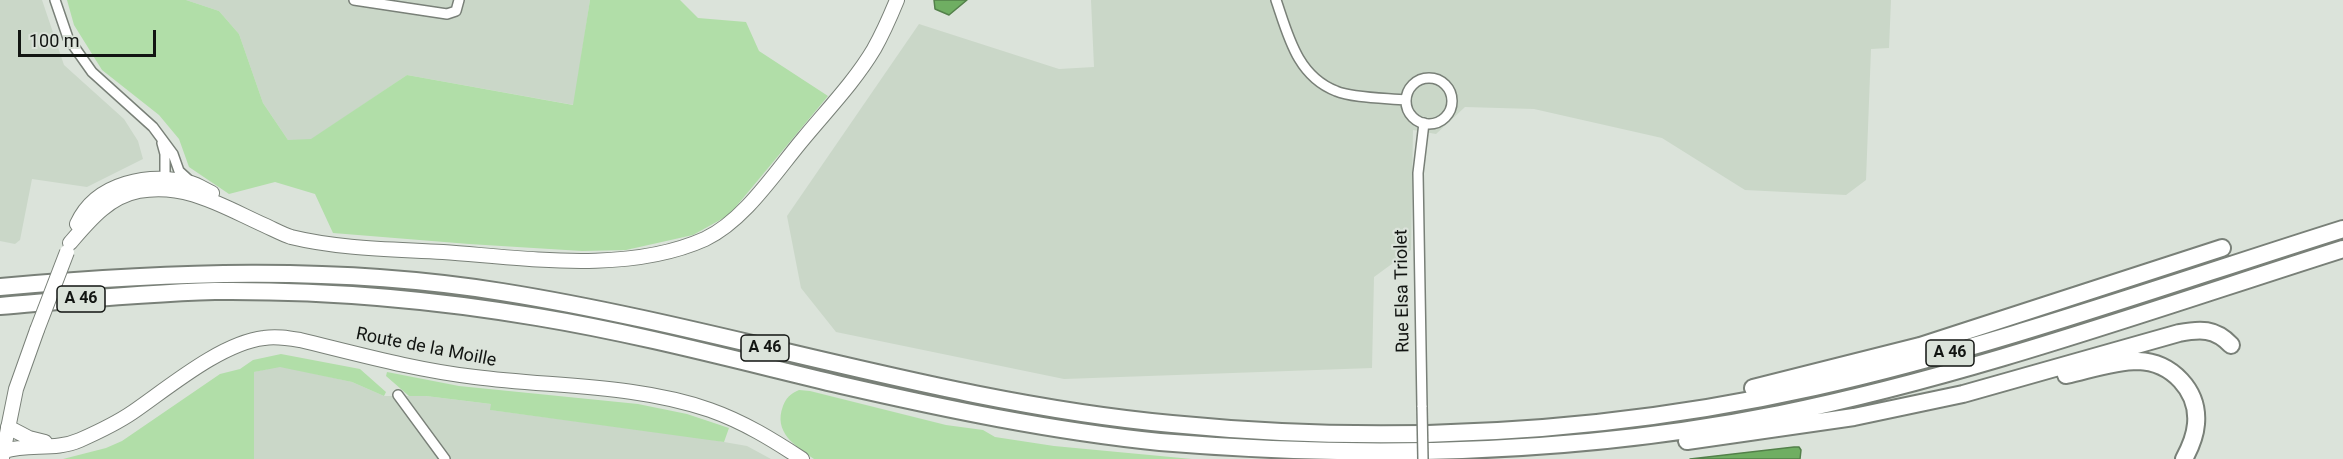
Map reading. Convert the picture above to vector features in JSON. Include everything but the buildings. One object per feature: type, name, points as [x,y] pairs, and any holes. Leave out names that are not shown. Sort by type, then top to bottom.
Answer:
[{"type":"highway","name":"A 46","points":[[0,287],[91,279],[211,273],[335,275],[493,290],[639,318],[978,396],[1093,415],[1204,427],[1357,435],[1463,433],[1609,422],[1724,405],[1810,388],[1939,356],[2343,229]]},
{"type":"highway","points":[[1724,405],[1730,393],[1812,375],[1920,346],[2222,248]]},
{"type":"highway","name":"A 46","points":[[0,306],[212,291],[334,294],[436,303],[591,327],[911,401],[1032,425],[1116,437],[1234,448],[1411,453],[1540,447],[1651,435],[1782,414],[1942,375],[2343,249]]},
{"type":"highway","points":[[0,281],[91,279]]},
{"type":"highway","points":[[1651,435],[1662,444],[1854,417],[1963,394],[2179,333],[2210,331],[2223,337],[2231,345]]},
{"type":"highway","points":[[1963,394],[1975,396],[2128,362],[2155,364],[2178,377],[2195,404],[2196,431],[2184,459]]},
{"type":"street","points":[[55,0],[68,38],[92,72],[153,127],[173,154],[170,181]]},
{"type":"street","points":[[354,0],[447,14],[456,11],[459,0]]},
{"type":"street","points":[[68,247],[98,212],[120,197],[153,184],[170,181],[187,192],[219,203],[288,236],[330,245],[549,259],[607,260],[646,256],[706,238],[740,215],[845,89],[873,50],[897,0]]},
{"type":"street","points":[[1276,0],[1299,62],[1315,78],[1336,91],[1406,100]]},
{"type":"street","points":[[1431,78],[1442,82],[1449,90],[1452,100],[1446,116],[1440,121],[1424,123],[1411,115],[1406,100],[1412,86],[1421,80],[1431,78]]},
{"type":"street","name":"Rue Elsa Triolet","points":[[1423,459],[1418,172],[1424,123]]},
{"type":"street","points":[[161,140],[170,181]]},
{"type":"street","points":[[3,455],[16,389],[78,220],[90,205],[103,194],[122,184],[141,179],[192,183],[220,197],[256,222]]},
{"type":"street","name":"Route de la Moille","points":[[3,455],[16,447],[45,448],[78,441],[131,413],[222,353],[263,338],[281,338],[300,340],[437,372],[641,394],[677,401],[709,410],[753,428],[802,459]]},
{"type":"street","points":[[399,395],[445,459]]},
{"type":"street","points":[[8,427],[29,438],[57,446]]},
{"type":"shaded area","points":[[0,0],[42,0],[64,65],[124,119],[138,141],[143,159],[87,187],[32,179],[20,240],[15,244],[0,241]]},
{"type":"shaded area","points":[[67,0],[186,0],[219,11],[239,34],[263,103],[288,140],[311,139],[407,75],[573,105],[590,0],[680,0],[698,18],[746,22],[759,51],[828,96],[729,215],[693,235],[626,250],[582,251],[333,233],[315,194],[275,182],[229,194],[189,167],[179,139],[159,115],[102,70],[74,25]]},
{"type":"shaded area","points":[[186,0],[590,0],[574,105],[407,75],[311,140],[288,140],[263,103],[239,34],[219,11]]},
{"type":"shaded area","points":[[934,0],[967,0],[949,15],[935,9]]},
{"type":"shaded area","points":[[1091,0],[1891,0],[1889,48],[1871,49],[1866,180],[1846,195],[1745,190],[1662,138],[1534,109],[1465,107],[1436,134],[1413,130],[1411,250],[1374,277],[1372,368],[1064,379],[836,332],[801,288],[787,216],[919,24],[1059,69],[1094,67]]},
{"type":"shaded area","points":[[281,354],[360,369],[386,392],[384,396],[352,382],[280,367],[254,372],[254,459],[63,459],[106,448],[122,441],[220,374],[240,369],[253,360]]},
{"type":"shaded area","points":[[280,366],[352,382],[384,396],[426,396],[491,404],[491,410],[701,438],[747,446],[771,459],[254,459],[254,372]]},
{"type":"shaded area","points":[[387,372],[459,386],[638,404],[687,414],[729,428],[724,442],[490,410],[491,404],[409,396],[386,376]]},
{"type":"shaded area","points":[[799,390],[946,425],[983,430],[995,437],[1054,446],[1192,459],[814,459],[793,443],[783,431],[781,423],[783,406],[791,395]]},
{"type":"shaded area","points":[[1799,447],[1801,450],[1800,459],[1690,459]]}]
